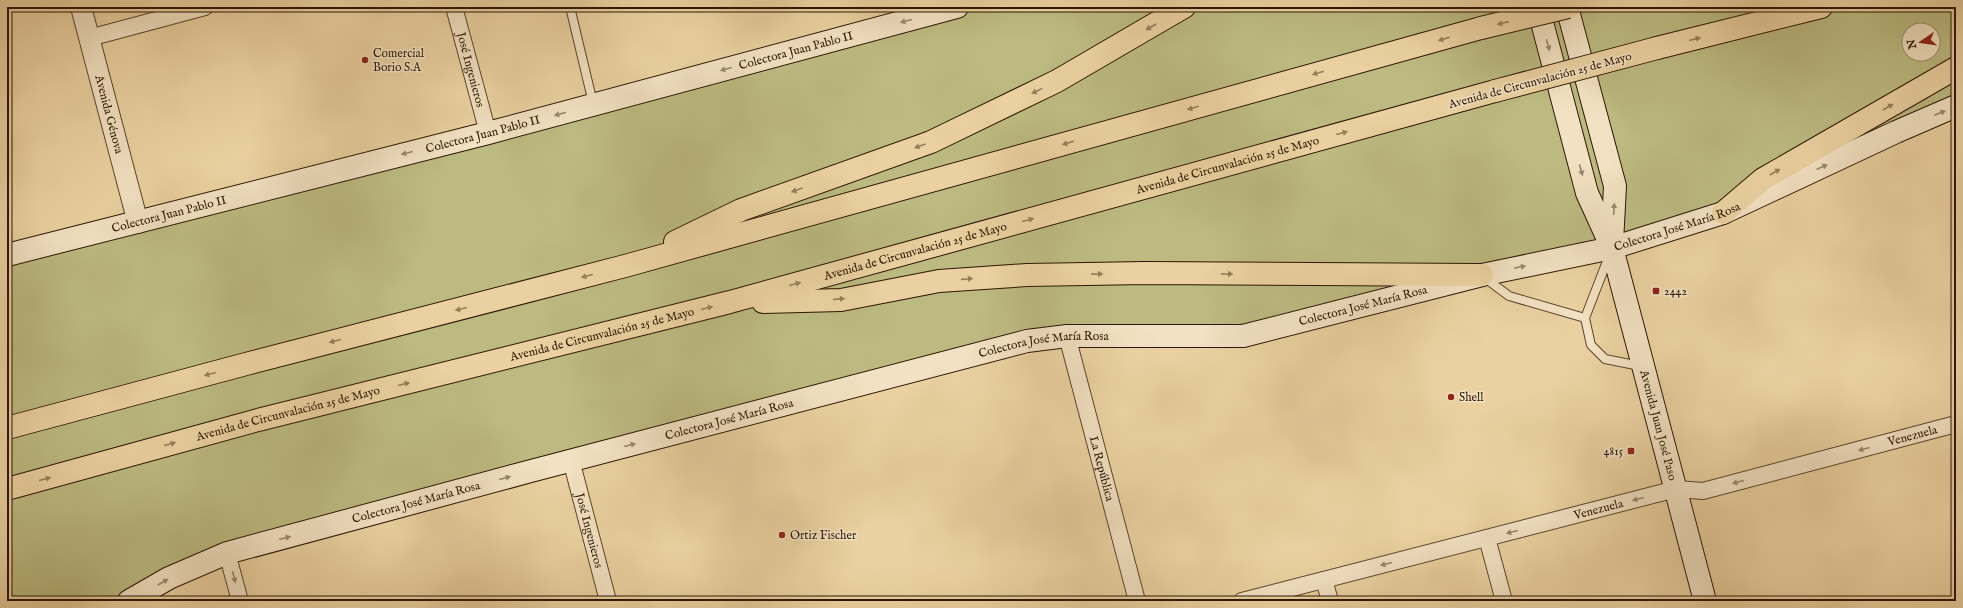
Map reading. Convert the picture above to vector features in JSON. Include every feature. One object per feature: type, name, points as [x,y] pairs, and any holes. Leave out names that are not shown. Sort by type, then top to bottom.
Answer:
[{"type":"highway","points":[[625,266],[741,210],[931,142],[1057,81],[1184,7]]},
{"type":"highway","points":[[7,428],[246,364],[625,266],[1481,28],[1568,7]]},
{"type":"highway","name":"Avenida de Circunvalación 25 de Mayo","points":[[7,489],[258,420],[730,302],[1495,91],[1657,48],[1821,7]]},
{"type":"highway","points":[[1723,213],[1763,179],[1956,68]]},
{"type":"highway","points":[[730,302],[841,300],[939,281],[1027,275],[1145,273],[1482,275]]},
{"type":"main road","name":"Colectora Juan Pablo II","points":[[7,254],[138,223],[488,133],[957,7]]},
{"type":"main road","name":"Avenida Juan José Paso","points":[[1538,7],[1588,193],[1612,248],[1705,601]]},
{"type":"main road","name":"Avenida Juan José Paso","points":[[1568,7],[1615,186],[1612,248]]},
{"type":"main road","name":"Colectora José María Rosa","points":[[129,601],[170,578],[227,553],[571,460],[1027,341],[1067,336],[1243,336],[1482,275],[1612,248],[1723,213],[1896,132],[1956,106]]},
{"type":"street","name":"Avenida Génova","points":[[80,7],[138,223]]},
{"type":"street","points":[[89,38],[205,7]]},
{"type":"street","name":"José Ingenieros","points":[[454,7],[488,133]]},
{"type":"street","name":"La República","points":[[1067,336],[1137,601]]},
{"type":"street","name":"Venezuela","points":[[1242,601],[1676,490],[1703,491],[1956,424]]},
{"type":"street","name":"José Ingenieros","points":[[571,460],[608,601]]},
{"type":"street","points":[[1487,538],[1504,601]]},
{"type":"street","points":[[227,553],[240,601]]},
{"type":"street","points":[[1324,580],[1330,601]]},
{"type":"lane","points":[[570,7],[594,105]]},
{"type":"lane","points":[[1612,248],[1585,318],[1591,345],[1605,359],[1643,366]]},
{"type":"lane","points":[[1482,275],[1509,296],[1585,318]]},
{"type":"shaded area","points":[[957,7],[1956,7],[1956,106],[1723,213],[1243,336],[1067,336],[227,553],[129,601],[7,601],[7,255]]},
{"type":"place","name":"Comercial Borio S.A","points":[[365,60]]},
{"type":"place","name":"2442","points":[[1656,291]]},
{"type":"place","name":"Shell","points":[[1451,397]]},
{"type":"place","name":"4815","points":[[1631,451]]},
{"type":"place","name":"Ortiz Fischer","points":[[782,535]]}]
